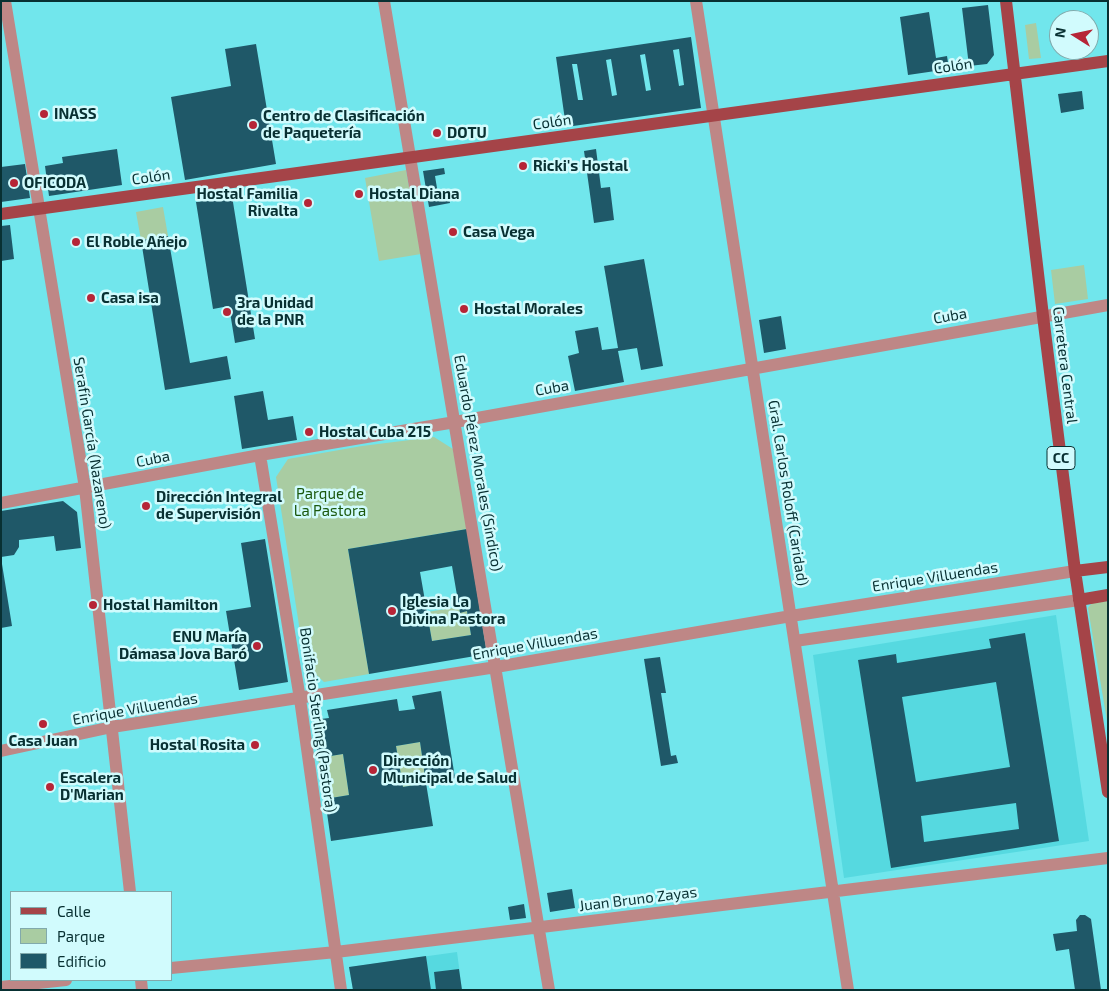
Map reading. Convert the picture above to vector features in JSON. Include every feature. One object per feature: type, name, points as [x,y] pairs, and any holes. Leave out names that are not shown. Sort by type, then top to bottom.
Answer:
[{"type":"main road","name":"Carretera Central","points":[[1006,1],[1075,571],[1108,792]]},
{"type":"main road","name":"Colón","points":[[1,214],[1108,61]]},
{"type":"main road","points":[[1075,571],[1108,566]]},
{"type":"main road","points":[[1079,600],[1108,595]]},
{"type":"street","name":"Serafín García (Nazareno)","points":[[5,1],[85,488],[130,891]]},
{"type":"street","name":"Eduardo Pérez Morales (Síndico)","points":[[384,1],[549,990]]},
{"type":"street","name":"Gral. Carlos Roloff (Caridad)","points":[[696,1],[848,990]]},
{"type":"street","name":"Cuba","points":[[1,503],[260,455],[1108,305]]},
{"type":"street","name":"Bonifacio Sterling (Pastora)","points":[[260,455],[300,699],[341,990]]},
{"type":"street","name":"Enrique Villuendas","points":[[1,751],[112,728],[300,699],[791,616],[1075,571]]},
{"type":"street","points":[[795,641],[1079,600]]},
{"type":"street","name":"Juan Bruno Zayas","points":[[172,968],[336,952],[1108,858]]},
{"type":"street","points":[[1,988],[58,981]]},
{"type":"shaded area","points":[[1056,615],[1089,841],[844,878],[813,655]]},
{"type":"shaded area","points":[[457,952],[462,990],[353,990],[349,967]]},
{"type":"green space","points":[[1036,23],[1041,58],[1029,59],[1025,25]]},
{"type":"green space","points":[[406,170],[421,254],[379,261],[365,178]]},
{"type":"green space","points":[[163,207],[168,236],[141,240],[136,212]]},
{"type":"green space","points":[[1084,265],[1088,299],[1055,304],[1051,270]]},
{"type":"green space","name":"Parque de La Pastora","points":[[434,437],[453,449],[467,529],[348,549],[369,674],[324,682],[305,664],[276,477],[288,459],[362,446]]},
{"type":"green space","points":[[1108,601],[1108,727],[1088,608],[1092,603]]},
{"type":"green space","points":[[459,607],[460,612],[467,611],[471,635],[432,641],[427,612]]},
{"type":"green space","points":[[420,742],[426,783],[403,787],[396,746]]},
{"type":"green space","points":[[343,754],[349,795],[325,799],[318,758]]},
{"type":"building","points":[[988,5],[994,55],[987,64],[969,66],[962,8]]},
{"type":"building","points":[[929,12],[936,58],[947,56],[949,69],[908,75],[900,17]]},
{"type":"building","points":[[691,37],[701,108],[566,127],[556,57]],"holes":[[[679,49],[684,85],[679,86],[673,50]],[[645,54],[651,90],[646,91],[640,55]],[[611,59],[617,95],[612,96],[606,60]],[[572,64],[577,64],[583,100],[578,100]]]},
{"type":"building","points":[[256,44],[276,164],[185,180],[171,97],[231,86],[225,49]]},
{"type":"building","points":[[1082,91],[1084,109],[1061,113],[1058,94]]},
{"type":"building","points":[[117,149],[122,185],[49,196],[45,166],[63,163],[62,157]]},
{"type":"building","points":[[596,149],[601,188],[610,187],[614,220],[594,223],[584,151]]},
{"type":"building","name":"OFICODA","points":[[25,164],[30,198],[1,202],[1,167]]},
{"type":"building","points":[[444,168],[445,174],[435,176],[438,194],[448,192],[450,203],[429,207],[423,171]]},
{"type":"building","points":[[232,196],[255,339],[235,343],[229,306],[213,309],[196,202]]},
{"type":"building","points":[[10,225],[14,259],[1,261],[1,226]]},
{"type":"building","points":[[168,236],[190,363],[227,356],[231,379],[165,390],[141,240]]},
{"type":"building","points":[[644,259],[663,366],[641,370],[637,348],[618,351],[624,382],[575,391],[568,356],[579,353],[575,331],[598,327],[602,350],[618,348],[604,266]]},
{"type":"building","points":[[781,316],[786,349],[764,353],[759,320]]},
{"type":"building","points":[[263,391],[268,420],[293,416],[297,440],[242,449],[234,396]]},
{"type":"building","points":[[63,501],[77,512],[81,548],[56,551],[54,536],[19,540],[19,547],[14,555],[1,557],[1,511]]},
{"type":"building","name":"Iglesia La Divina Pastora","points":[[467,529],[487,654],[369,674],[348,549]],"holes":[[[452,566],[460,613],[467,611],[471,635],[432,641],[420,572]]]},
{"type":"building","name":"ENU María Dámasa Jova Baró","points":[[265,539],[288,682],[239,690],[226,611],[251,607],[241,543]]},
{"type":"building","points":[[1,565],[12,626],[1,628]]},
{"type":"building","points":[[1025,633],[1059,841],[891,868],[858,660],[896,654],[897,663],[991,648],[989,639]],"holes":[[[996,682],[1010,767],[916,782],[902,697]],[[1016,803],[1019,829],[924,842],[921,816]]]},
{"type":"building","points":[[660,657],[666,693],[661,693],[671,756],[676,755],[678,763],[661,766],[644,659]]},
{"type":"building","name":"Dirección Municipal de Salud","points":[[441,691],[455,778],[426,783],[433,826],[331,841],[325,799],[349,795],[343,754],[318,758],[313,720],[329,718],[327,710],[397,699],[399,711],[415,709],[412,696]],"holes":[[[420,742],[426,783],[403,787],[396,746]]]},
{"type":"building","points":[[572,889],[575,908],[550,912],[547,893]]},
{"type":"building","points":[[524,904],[526,918],[510,920],[508,907]]},
{"type":"building","points":[[1080,915],[1085,915],[1091,919],[1101,990],[1075,990],[1069,949],[1056,951],[1053,934],[1077,931],[1076,920]]},
{"type":"building","points":[[426,956],[431,990],[353,990],[349,967]]},
{"type":"building","points":[[459,969],[462,990],[436,990],[434,972]]},
{"type":"place","name":"INASS","points":[[44,114]]},
{"type":"place","name":"Centro de Clasificación de Paquetería","points":[[253,125]]},
{"type":"place","name":"DOTU","points":[[437,133]]},
{"type":"place","name":"Ricki's Hostal","points":[[523,166]]},
{"type":"place","name":"OFICODA","points":[[14,183]]},
{"type":"place","name":"Hostal Diana","points":[[359,194]]},
{"type":"place","name":"Hostal Familia Rivalta","points":[[308,203]]},
{"type":"place","name":"Casa Vega","points":[[453,232]]},
{"type":"place","name":"El Roble Añejo","points":[[76,242]]},
{"type":"place","name":"Casa isa","points":[[91,298]]},
{"type":"place","name":"Hostal Morales","points":[[464,309]]},
{"type":"place","name":"3ra Unidad de la PNR","points":[[227,312]]},
{"type":"place","name":"Hostal Cuba 215","points":[[309,432]]},
{"type":"place","name":"Dirección Integral de Supervisión","points":[[146,506]]},
{"type":"place","name":"Hostal Hamilton","points":[[93,605]]},
{"type":"place","name":"Iglesia La Divina Pastora","points":[[392,611]]},
{"type":"place","name":"ENU María Dámasa Jova Baró","points":[[257,646]]},
{"type":"place","name":"Casa Juan","points":[[43,724]]},
{"type":"place","name":"Hostal Rosita","points":[[255,745]]},
{"type":"place","name":"Dirección Municipal de Salud","points":[[373,770]]},
{"type":"place","name":"Escalera D'Marian","points":[[50,787]]}]
